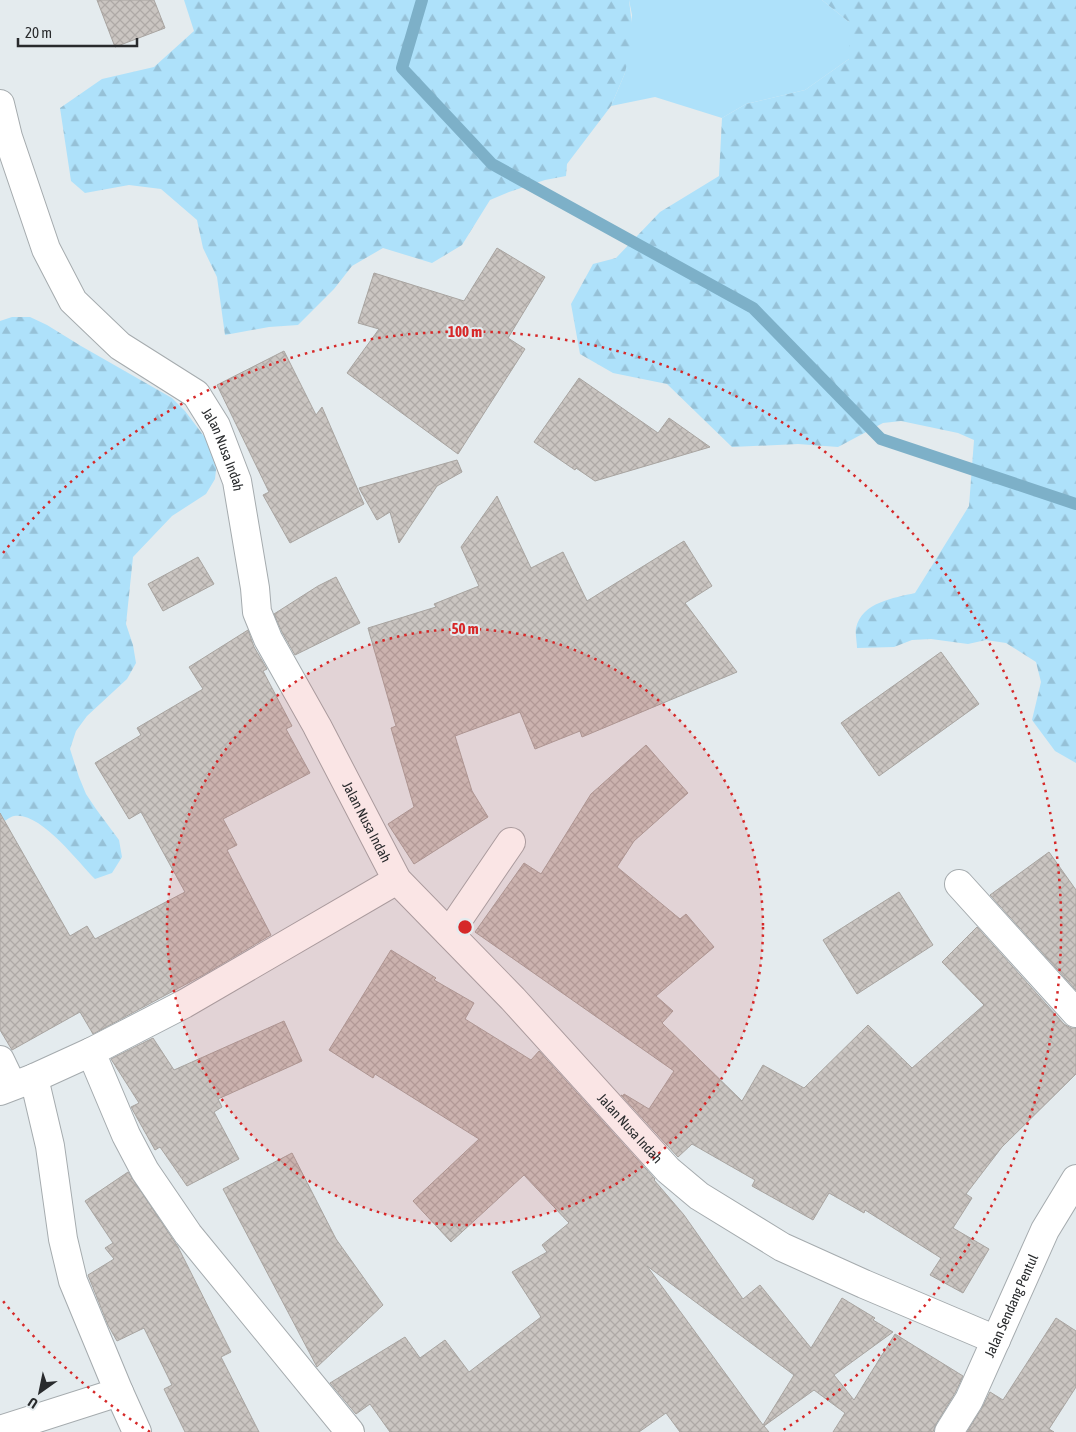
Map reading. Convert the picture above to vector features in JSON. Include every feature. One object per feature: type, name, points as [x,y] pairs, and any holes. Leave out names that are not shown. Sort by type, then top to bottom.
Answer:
[{"type":"street","name":"Jalan Nusa Indah","points":[[0,104],[8,137],[46,249],[73,301],[120,346],[196,394],[216,426],[238,481],[257,612],[264,630],[397,880],[513,999],[668,1170],[699,1196],[782,1247],[996,1340]]},
{"type":"street","points":[[449,933],[511,842]]},
{"type":"street","points":[[15,1085],[91,1052],[184,1004],[397,880]]},
{"type":"street","points":[[959,884],[1076,1013]]},
{"type":"street","points":[[91,1052],[126,1136],[150,1179],[188,1234],[350,1432]]},
{"type":"street","points":[[0,1060],[50,1146],[64,1239],[73,1281],[137,1432]]},
{"type":"street","name":"Jalan Sendang Pentul","points":[[949,1432],[969,1400],[1045,1230],[1076,1180]]},
{"type":"street","points":[[0,1430],[119,1392]]},
{"type":"green space","points":[[184,0],[629,0],[633,34],[625,73],[611,106],[567,164],[566,176],[545,180],[490,200],[462,245],[432,263],[383,248],[352,266],[334,289],[298,325],[269,327],[225,335],[217,277],[203,248],[197,220],[161,189],[129,185],[85,193],[71,181],[60,108],[102,79],[154,67],[194,31]]},
{"type":"green space","points":[[629,0],[822,0],[849,22],[849,59],[805,90],[746,104],[722,118],[655,97],[611,106],[625,73],[632,15]]},
{"type":"green space","points":[[822,0],[1076,0],[1076,763],[1055,751],[1032,720],[1041,682],[1036,662],[1006,643],[986,640],[968,644],[931,639],[912,640],[894,647],[857,648],[856,628],[859,619],[865,612],[880,603],[915,593],[969,506],[974,440],[958,433],[901,421],[883,423],[838,447],[798,444],[732,447],[667,384],[613,373],[580,354],[571,304],[593,264],[616,258],[660,212],[719,176],[722,118],[746,104],[805,90],[849,59],[849,22]]},
{"type":"green space","points":[[12,317],[30,317],[47,325],[172,398],[185,411],[210,444],[217,461],[215,479],[206,494],[172,516],[133,557],[126,624],[133,645],[136,663],[127,679],[87,716],[76,731],[70,749],[86,794],[119,840],[122,857],[112,873],[95,879],[58,839],[35,821],[14,816],[0,824],[0,321]]},
{"type":"building","points":[[97,0],[154,0],[165,28],[115,47]]},
{"type":"building","points":[[497,248],[545,277],[508,338],[525,349],[458,454],[347,373],[379,329],[358,323],[374,273],[464,301]]},
{"type":"building","points":[[284,351],[316,415],[322,407],[364,504],[290,543],[263,495],[269,492],[217,385]]},
{"type":"building","points":[[579,378],[658,433],[669,418],[710,447],[595,481],[576,468],[575,470],[534,442]]},
{"type":"building","points":[[457,460],[462,472],[437,486],[399,543],[390,512],[377,520],[359,488]]},
{"type":"building","points":[[497,496],[531,568],[563,552],[587,601],[684,541],[712,586],[685,603],[737,672],[582,737],[580,731],[535,749],[520,712],[455,736],[472,791],[488,817],[414,864],[388,824],[414,807],[391,728],[396,726],[368,628],[436,607],[434,604],[479,586],[461,547]]},
{"type":"building","points":[[198,557],[214,584],[163,611],[148,584]]},
{"type":"building","points":[[336,577],[360,623],[295,655],[274,614]]},
{"type":"building","points":[[248,630],[254,647],[267,669],[263,671],[292,726],[286,729],[310,773],[223,819],[237,845],[227,850],[271,935],[205,974],[93,1034],[80,1012],[12,1050],[0,1030],[0,813],[70,936],[87,926],[95,939],[185,892],[141,812],[129,819],[95,763],[141,735],[137,728],[203,689],[189,667]]},
{"type":"building","points":[[941,652],[979,704],[879,776],[841,723]]},
{"type":"building","points":[[646,745],[688,793],[634,841],[617,867],[680,919],[686,914],[714,947],[656,996],[673,1011],[662,1023],[742,1101],[763,1065],[804,1088],[868,1025],[912,1068],[984,1005],[942,962],[977,927],[1064,1024],[1071,1028],[1076,1028],[1076,1074],[1002,1147],[966,1194],[972,1198],[953,1228],[989,1249],[963,1293],[930,1275],[941,1258],[865,1210],[864,1213],[829,1193],[813,1220],[752,1186],[755,1180],[692,1144],[678,1157],[621,1095],[623,1096],[624,1094],[649,1109],[674,1071],[475,932],[524,863],[541,874],[591,794]]},
{"type":"building","points":[[1049,852],[1076,890],[1076,990],[990,895]]},
{"type":"building","points":[[899,892],[933,945],[857,994],[823,940]]},
{"type":"building","points":[[391,950],[436,978],[434,980],[474,1003],[465,1019],[531,1060],[539,1051],[655,1179],[684,1215],[743,1299],[760,1285],[811,1348],[842,1298],[875,1318],[873,1320],[893,1332],[834,1375],[854,1400],[895,1334],[963,1376],[933,1432],[833,1432],[845,1413],[814,1390],[764,1426],[769,1432],[680,1432],[666,1413],[639,1432],[390,1432],[370,1404],[356,1414],[330,1383],[405,1337],[420,1358],[445,1340],[469,1372],[541,1317],[512,1272],[547,1252],[542,1245],[569,1223],[524,1175],[451,1242],[413,1201],[479,1139],[375,1074],[373,1078],[329,1050]],"holes":[[[647,1266],[794,1375],[763,1425]]]},
{"type":"building","points":[[284,1021],[302,1061],[218,1099],[222,1107],[214,1112],[239,1159],[187,1186],[160,1147],[155,1150],[131,1107],[139,1103],[111,1059],[153,1038],[174,1070]]},
{"type":"building","points":[[292,1153],[336,1239],[383,1305],[317,1367],[223,1189]]},
{"type":"building","points":[[128,1172],[178,1247],[231,1352],[221,1357],[259,1432],[185,1432],[164,1389],[172,1385],[144,1328],[117,1341],[108,1325],[88,1275],[114,1259],[105,1248],[113,1243],[85,1201]]},
{"type":"building","points":[[1056,1318],[1076,1331],[1076,1387],[1049,1429],[1054,1432],[967,1432],[990,1392],[1003,1400]]},
{"type":"waterway","points":[[422,0],[402,68],[492,164],[753,308],[881,439],[1076,504]]}]
